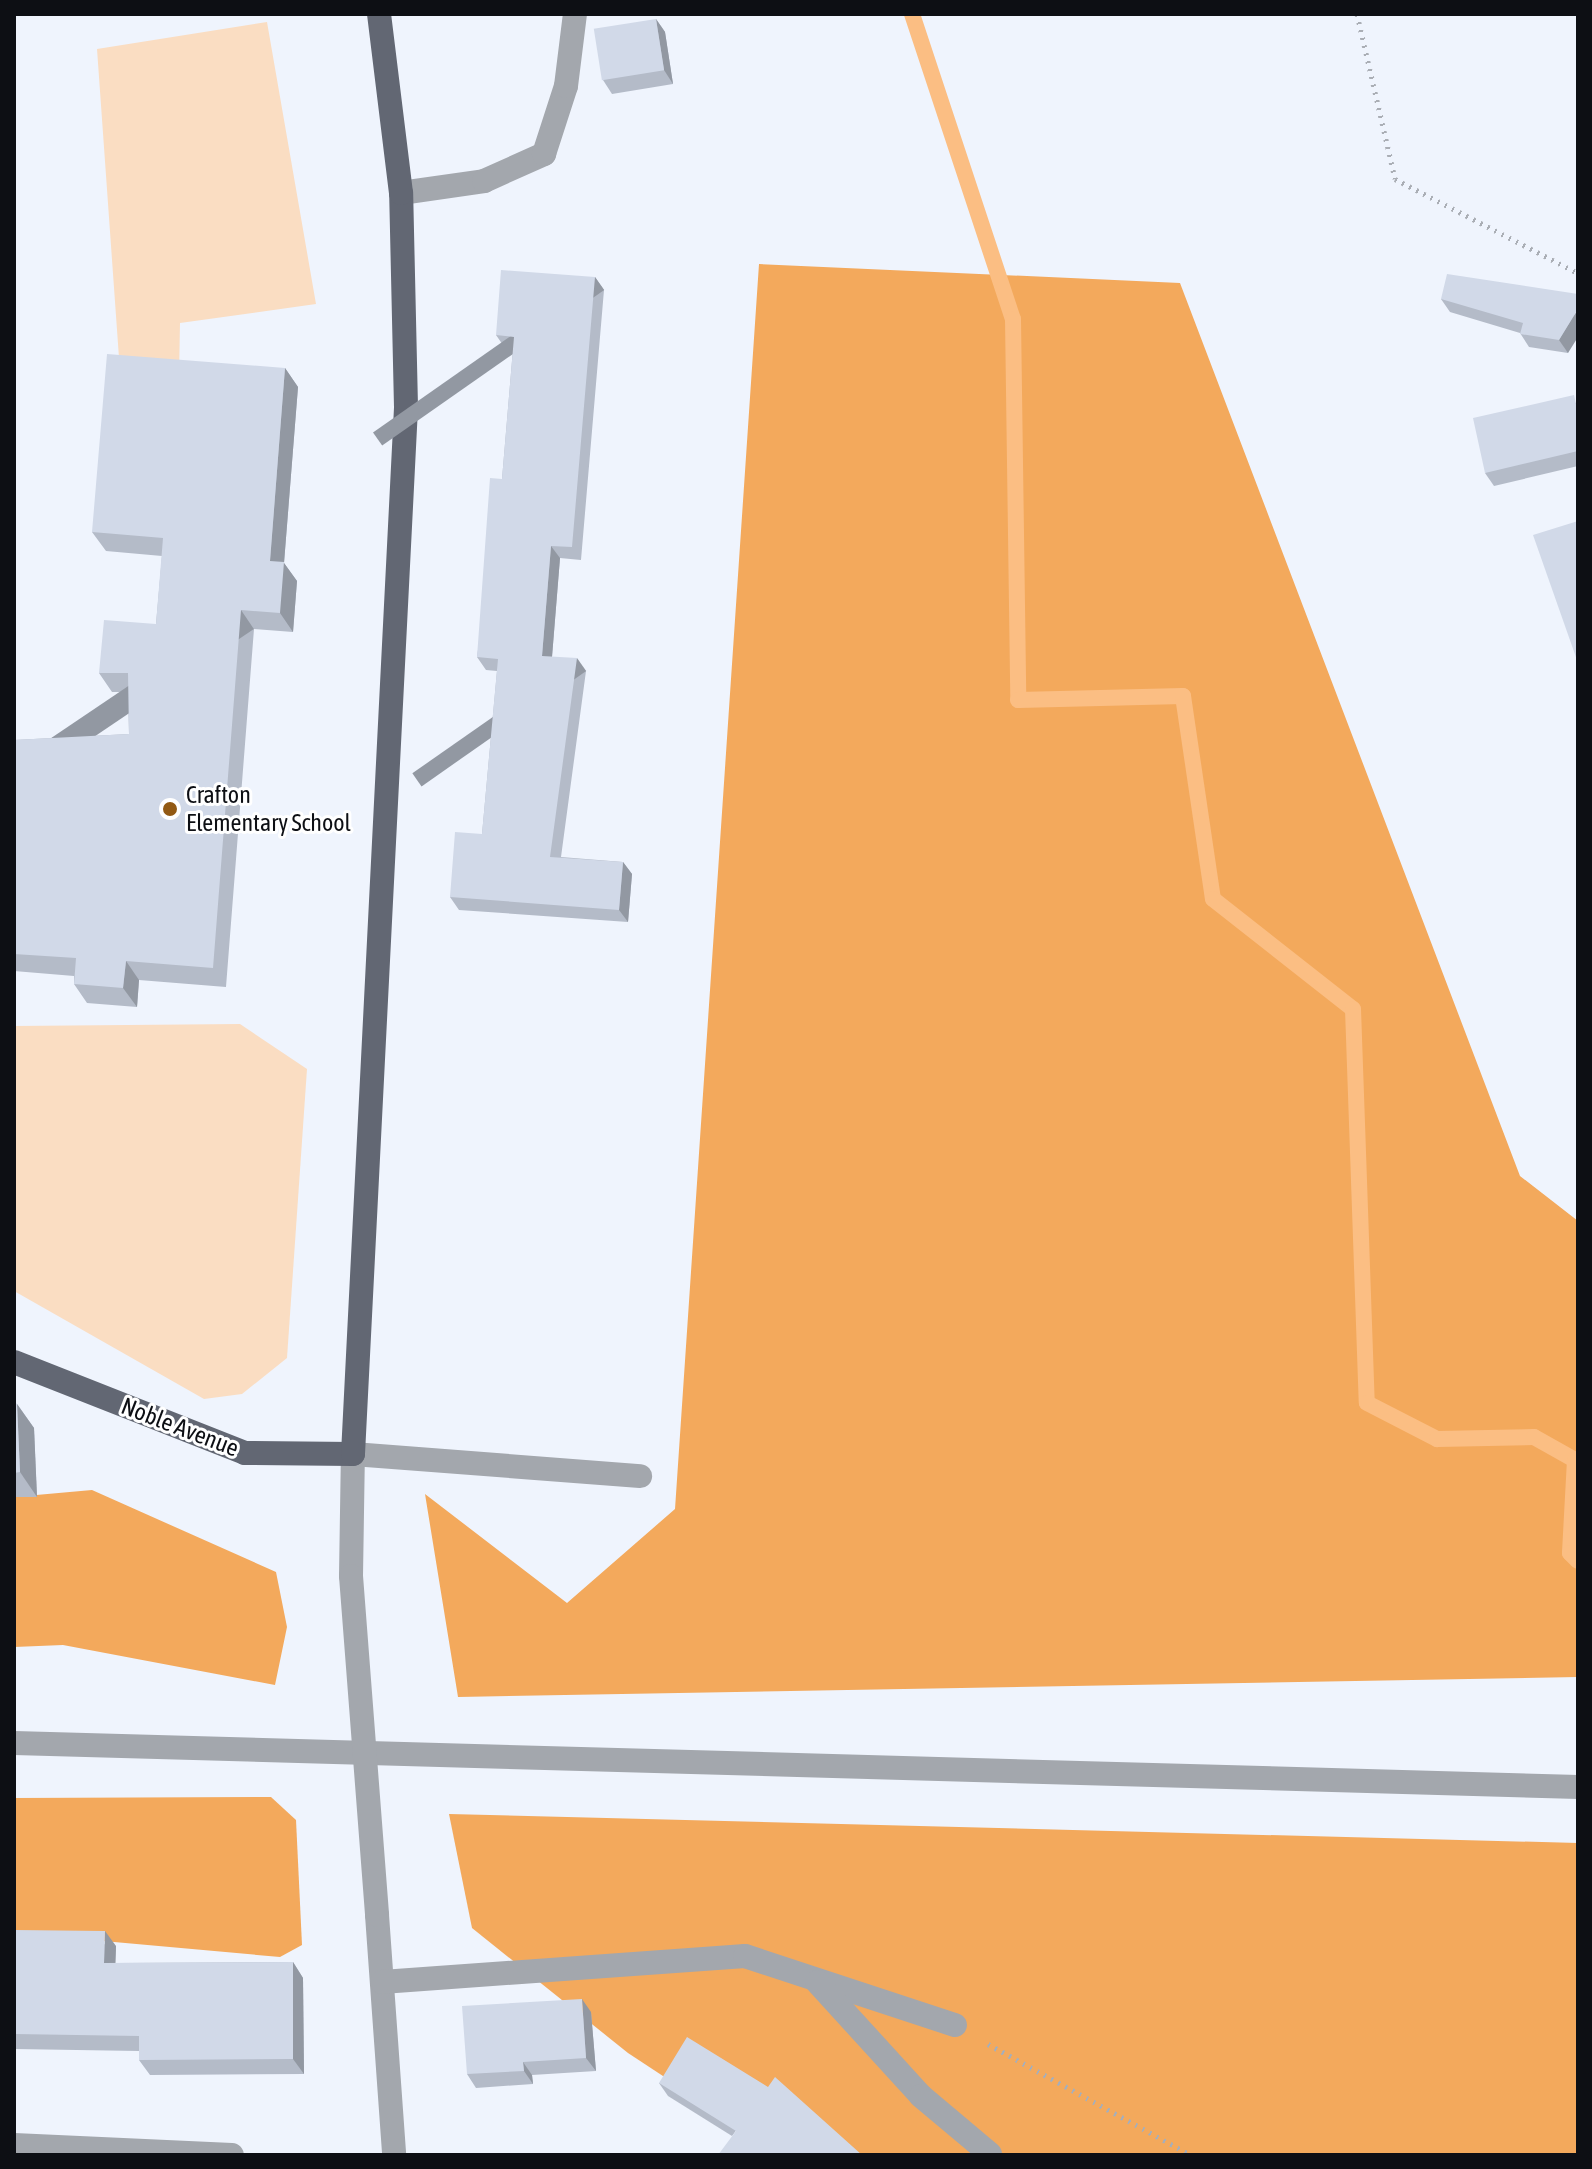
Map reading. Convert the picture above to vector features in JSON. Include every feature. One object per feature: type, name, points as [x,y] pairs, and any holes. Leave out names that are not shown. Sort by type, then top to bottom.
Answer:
[{"type":"main road","points":[[353,1454],[406,407],[401,193],[379,14]]},
{"type":"main road","name":"Noble Avenue","points":[[14,1362],[245,1453],[353,1454]]},
{"type":"street","points":[[401,193],[484,181],[544,154],[566,86],[575,14]]},
{"type":"street","points":[[394,2155],[351,1576],[353,1454],[640,1476]]},
{"type":"street","points":[[14,1743],[1578,1787]]},
{"type":"street","points":[[382,1982],[745,1956],[955,2025]]},
{"type":"street","points":[[815,1980],[921,2096],[990,2154]]},
{"type":"street","points":[[14,2145],[232,2155]]},
{"type":"path","points":[[1357,14],[1395,179],[1578,273]]},
{"type":"path","points":[[955,2025],[1191,2155]]},
{"type":"shaded area","points":[[267,22],[316,304],[180,323],[179,377],[120,372],[97,49]]},
{"type":"shaded area","points":[[759,264],[1180,283],[1520,1176],[1578,1221],[1578,1677],[458,1697],[425,1494],[567,1603],[675,1509]]},
{"type":"shaded area","points":[[240,1024],[307,1069],[287,1358],[242,1394],[204,1399],[14,1291],[14,1026]]},
{"type":"shaded area","points":[[92,1490],[276,1572],[287,1627],[275,1685],[63,1645],[14,1647],[14,1497]]},
{"type":"shaded area","points":[[271,1797],[296,1820],[302,1945],[280,1957],[14,1933],[14,1798]]},
{"type":"shaded area","points":[[449,1814],[1578,1843],[1578,2155],[783,2155],[628,2053],[472,1928]]},
{"type":"building","points":[[656,19],[664,70],[602,80],[594,29]]},
{"type":"building","points":[[501,270],[595,277],[572,547],[551,546],[542,656],[577,658],[550,857],[623,862],[619,910],[450,897],[455,832],[482,834],[498,659],[477,657],[490,478],[502,479],[514,337],[496,335]]},
{"type":"building","points":[[1447,274],[1578,294],[1578,309],[1559,340],[1520,334],[1523,323],[1441,299]]},
{"type":"building","name":"Crafton Elementary School","points":[[107,354],[285,368],[270,561],[284,562],[280,613],[241,610],[213,968],[126,961],[123,988],[74,984],[76,958],[14,954],[14,740],[129,734],[128,673],[99,673],[104,620],[156,624],[163,538],[92,532]]},
{"type":"building","points":[[1574,395],[1578,413],[1578,451],[1485,473],[1473,418]]},
{"type":"building","points":[[1578,521],[1578,663],[1533,535]]},
{"type":"building","points":[[14,1403],[17,1404],[20,1472],[14,1473]]},
{"type":"building","points":[[14,1930],[105,1931],[104,1963],[293,1962],[293,2059],[139,2060],[139,2036],[14,2034]]},
{"type":"building","points":[[582,1999],[586,2058],[523,2062],[524,2071],[467,2074],[462,2006]]},
{"type":"building","points":[[687,2037],[768,2087],[775,2077],[862,2155],[718,2155],[736,2131],[659,2083]]},
{"type":"waterway","points":[[912,14],[1013,319],[1018,700],[1183,696],[1213,899],[1353,1009],[1367,1403],[1437,1439],[1534,1437],[1575,1460],[1570,1553],[1578,1561]]},
{"type":"place","name":"Crafton Elementary School","points":[[170,809]]}]
